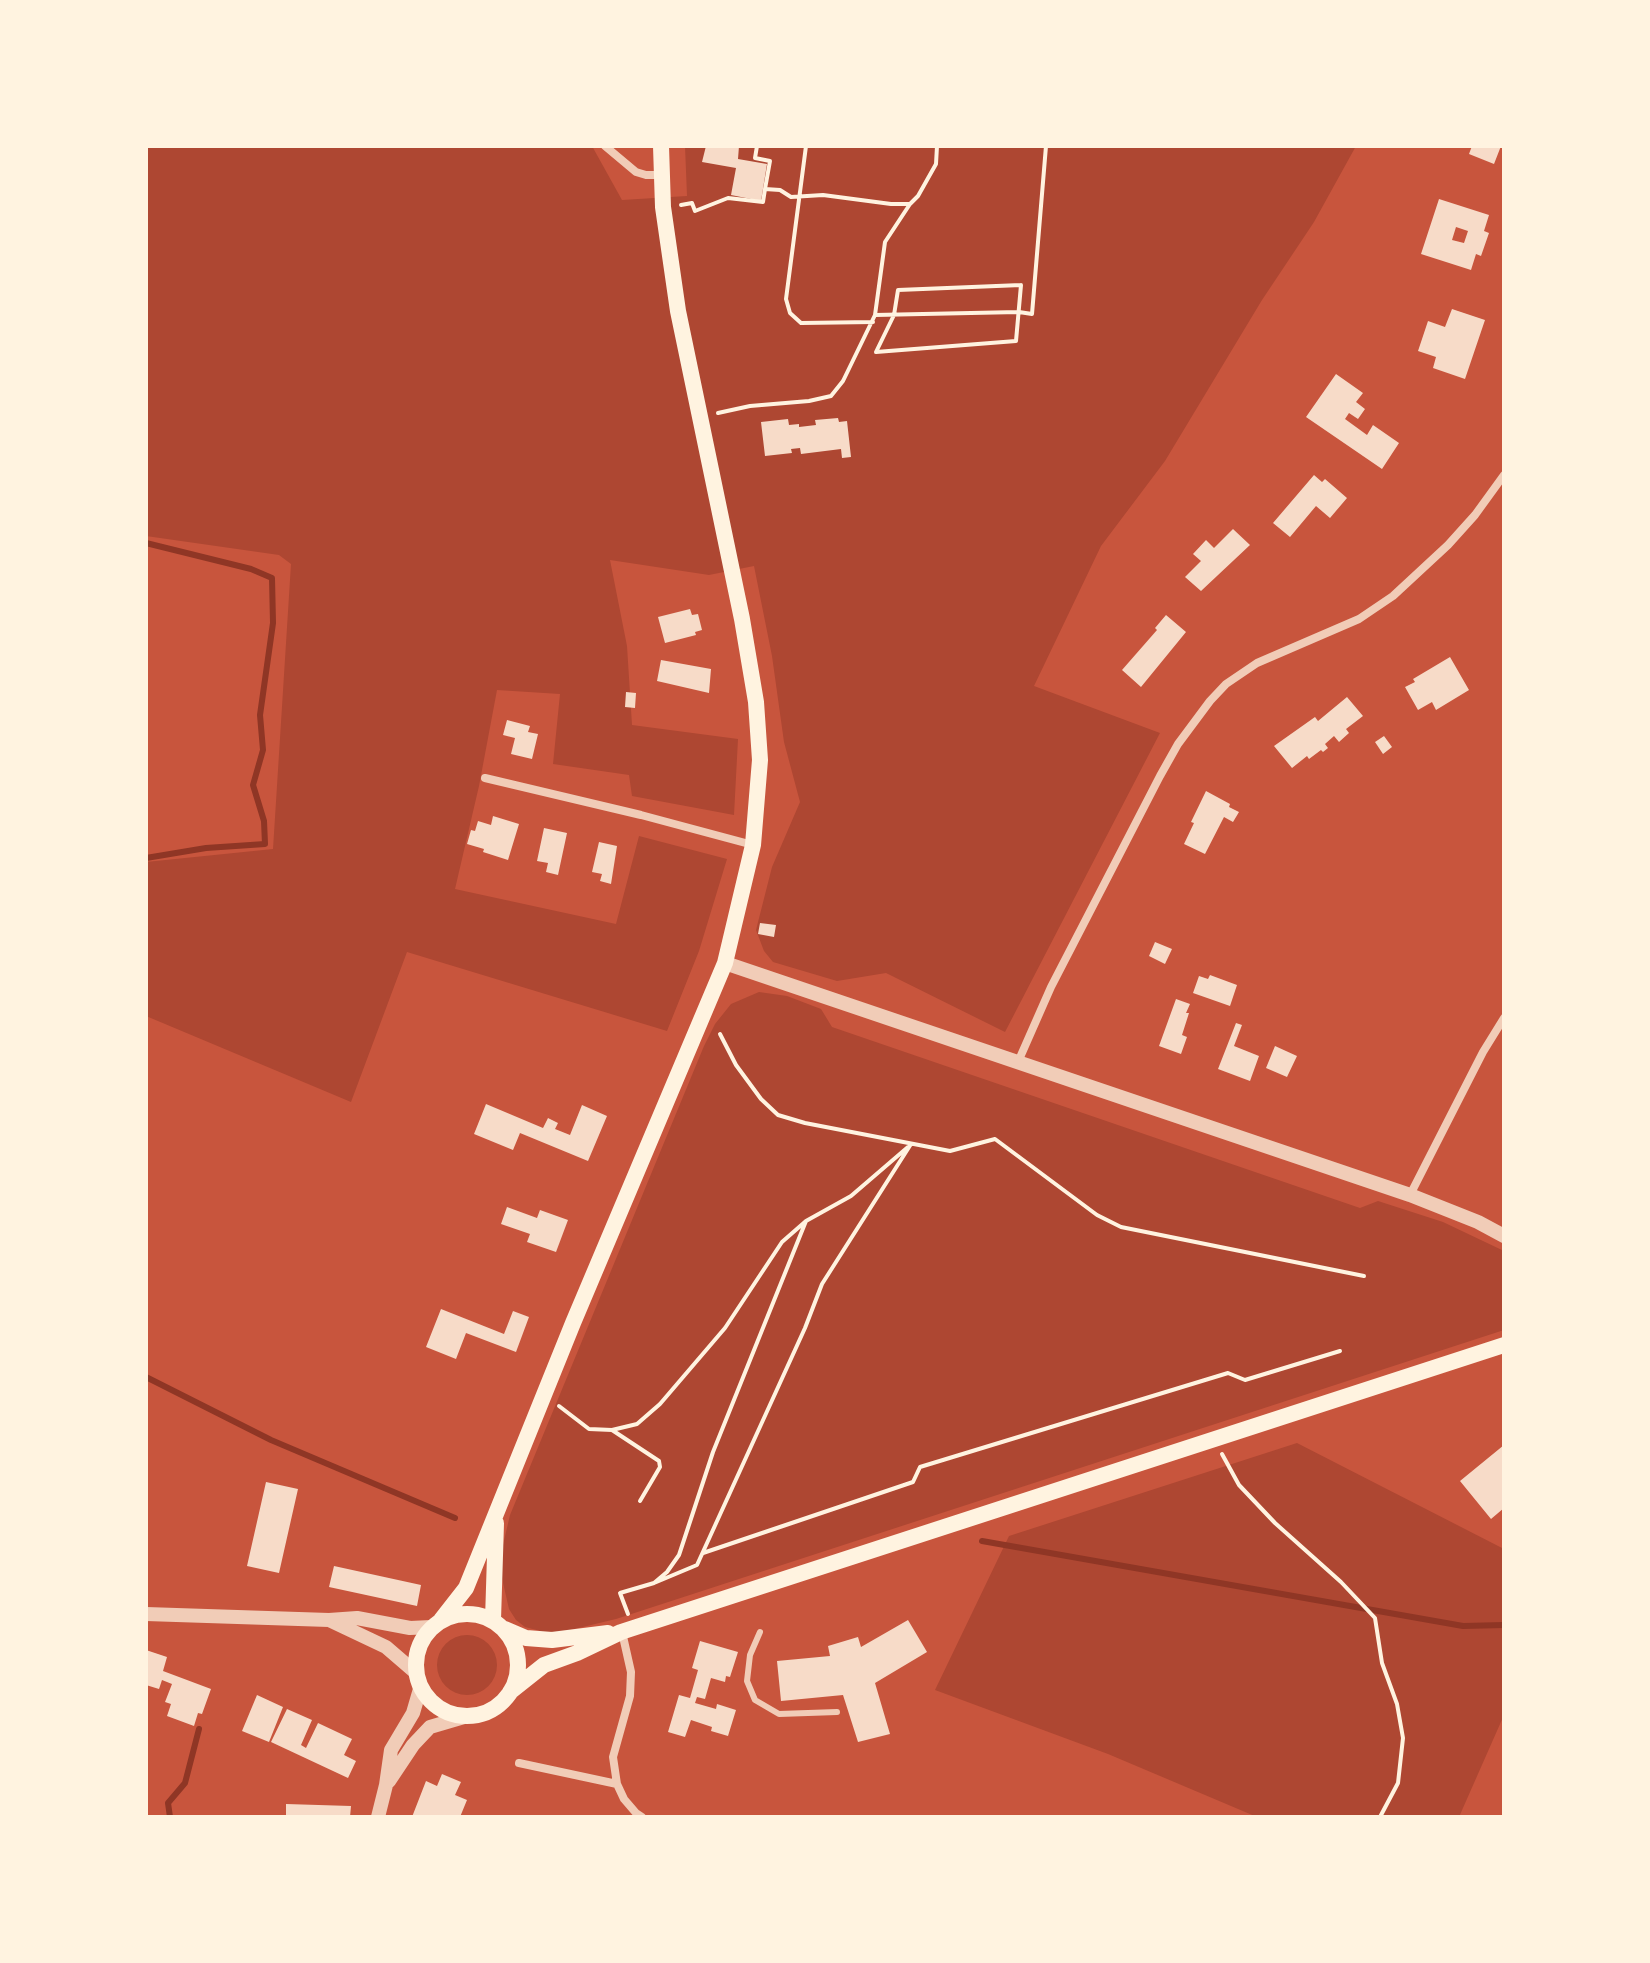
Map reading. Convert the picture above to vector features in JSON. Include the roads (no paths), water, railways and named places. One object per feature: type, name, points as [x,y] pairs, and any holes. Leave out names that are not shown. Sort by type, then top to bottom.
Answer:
[{"type":"main road","points":[[661,146],[665,220],[678,311],[742,619],[756,702],[760,774],[753,845],[725,963],[466,1588],[418,1648],[415,1672],[420,1689],[438,1709],[464,1717],[475,1716],[495,1708],[544,1665],[627,1630],[1504,1345]]},
{"type":"main road","points":[[496,1514],[498,1624],[517,1652],[518,1666],[510,1692]]},
{"type":"main road","points":[[436,1624],[467,1613],[526,1638],[552,1640],[627,1630]]},
{"type":"street","points":[[605,146],[636,172],[661,175]]},
{"type":"street","points":[[1018,1062],[1051,987],[1160,776],[1178,744],[1210,701],[1226,684],[1257,663],[1359,619],[1393,596],[1448,545],[1504,475]]},
{"type":"street","points":[[485,778],[753,845]]},
{"type":"street","points":[[725,963],[1410,1195],[1478,1222],[1504,1236]]},
{"type":"street","points":[[1410,1195],[1483,1052],[1504,1018]]},
{"type":"street","points":[[146,1614],[329,1620],[357,1618],[410,1628],[436,1624]]},
{"type":"street","points":[[329,1620],[386,1647],[415,1672]]},
{"type":"street","points":[[627,1630],[630,1696],[613,1757],[617,1784],[630,1806],[642,1817]]},
{"type":"street","points":[[378,1817],[391,1750],[413,1713],[420,1689]]},
{"type":"street","points":[[386,1785],[413,1745],[430,1727],[464,1717]]},
{"type":"street","points":[[519,1763],[617,1784]]},
{"type":"lane","points":[[760,1632],[750,1655],[747,1681],[755,1700],[779,1714],[837,1712]]},
{"type":"waterway","points":[[146,543],[251,569],[272,578],[273,623],[260,715],[263,750],[253,785],[264,821],[265,844],[206,848],[146,858]]},
{"type":"waterway","points":[[146,1377],[271,1440],[455,1518]]},
{"type":"waterway","points":[[982,1541],[1463,1626],[1504,1625]]},
{"type":"waterway","points":[[170,1817],[168,1803],[185,1783],[199,1729]]}]
